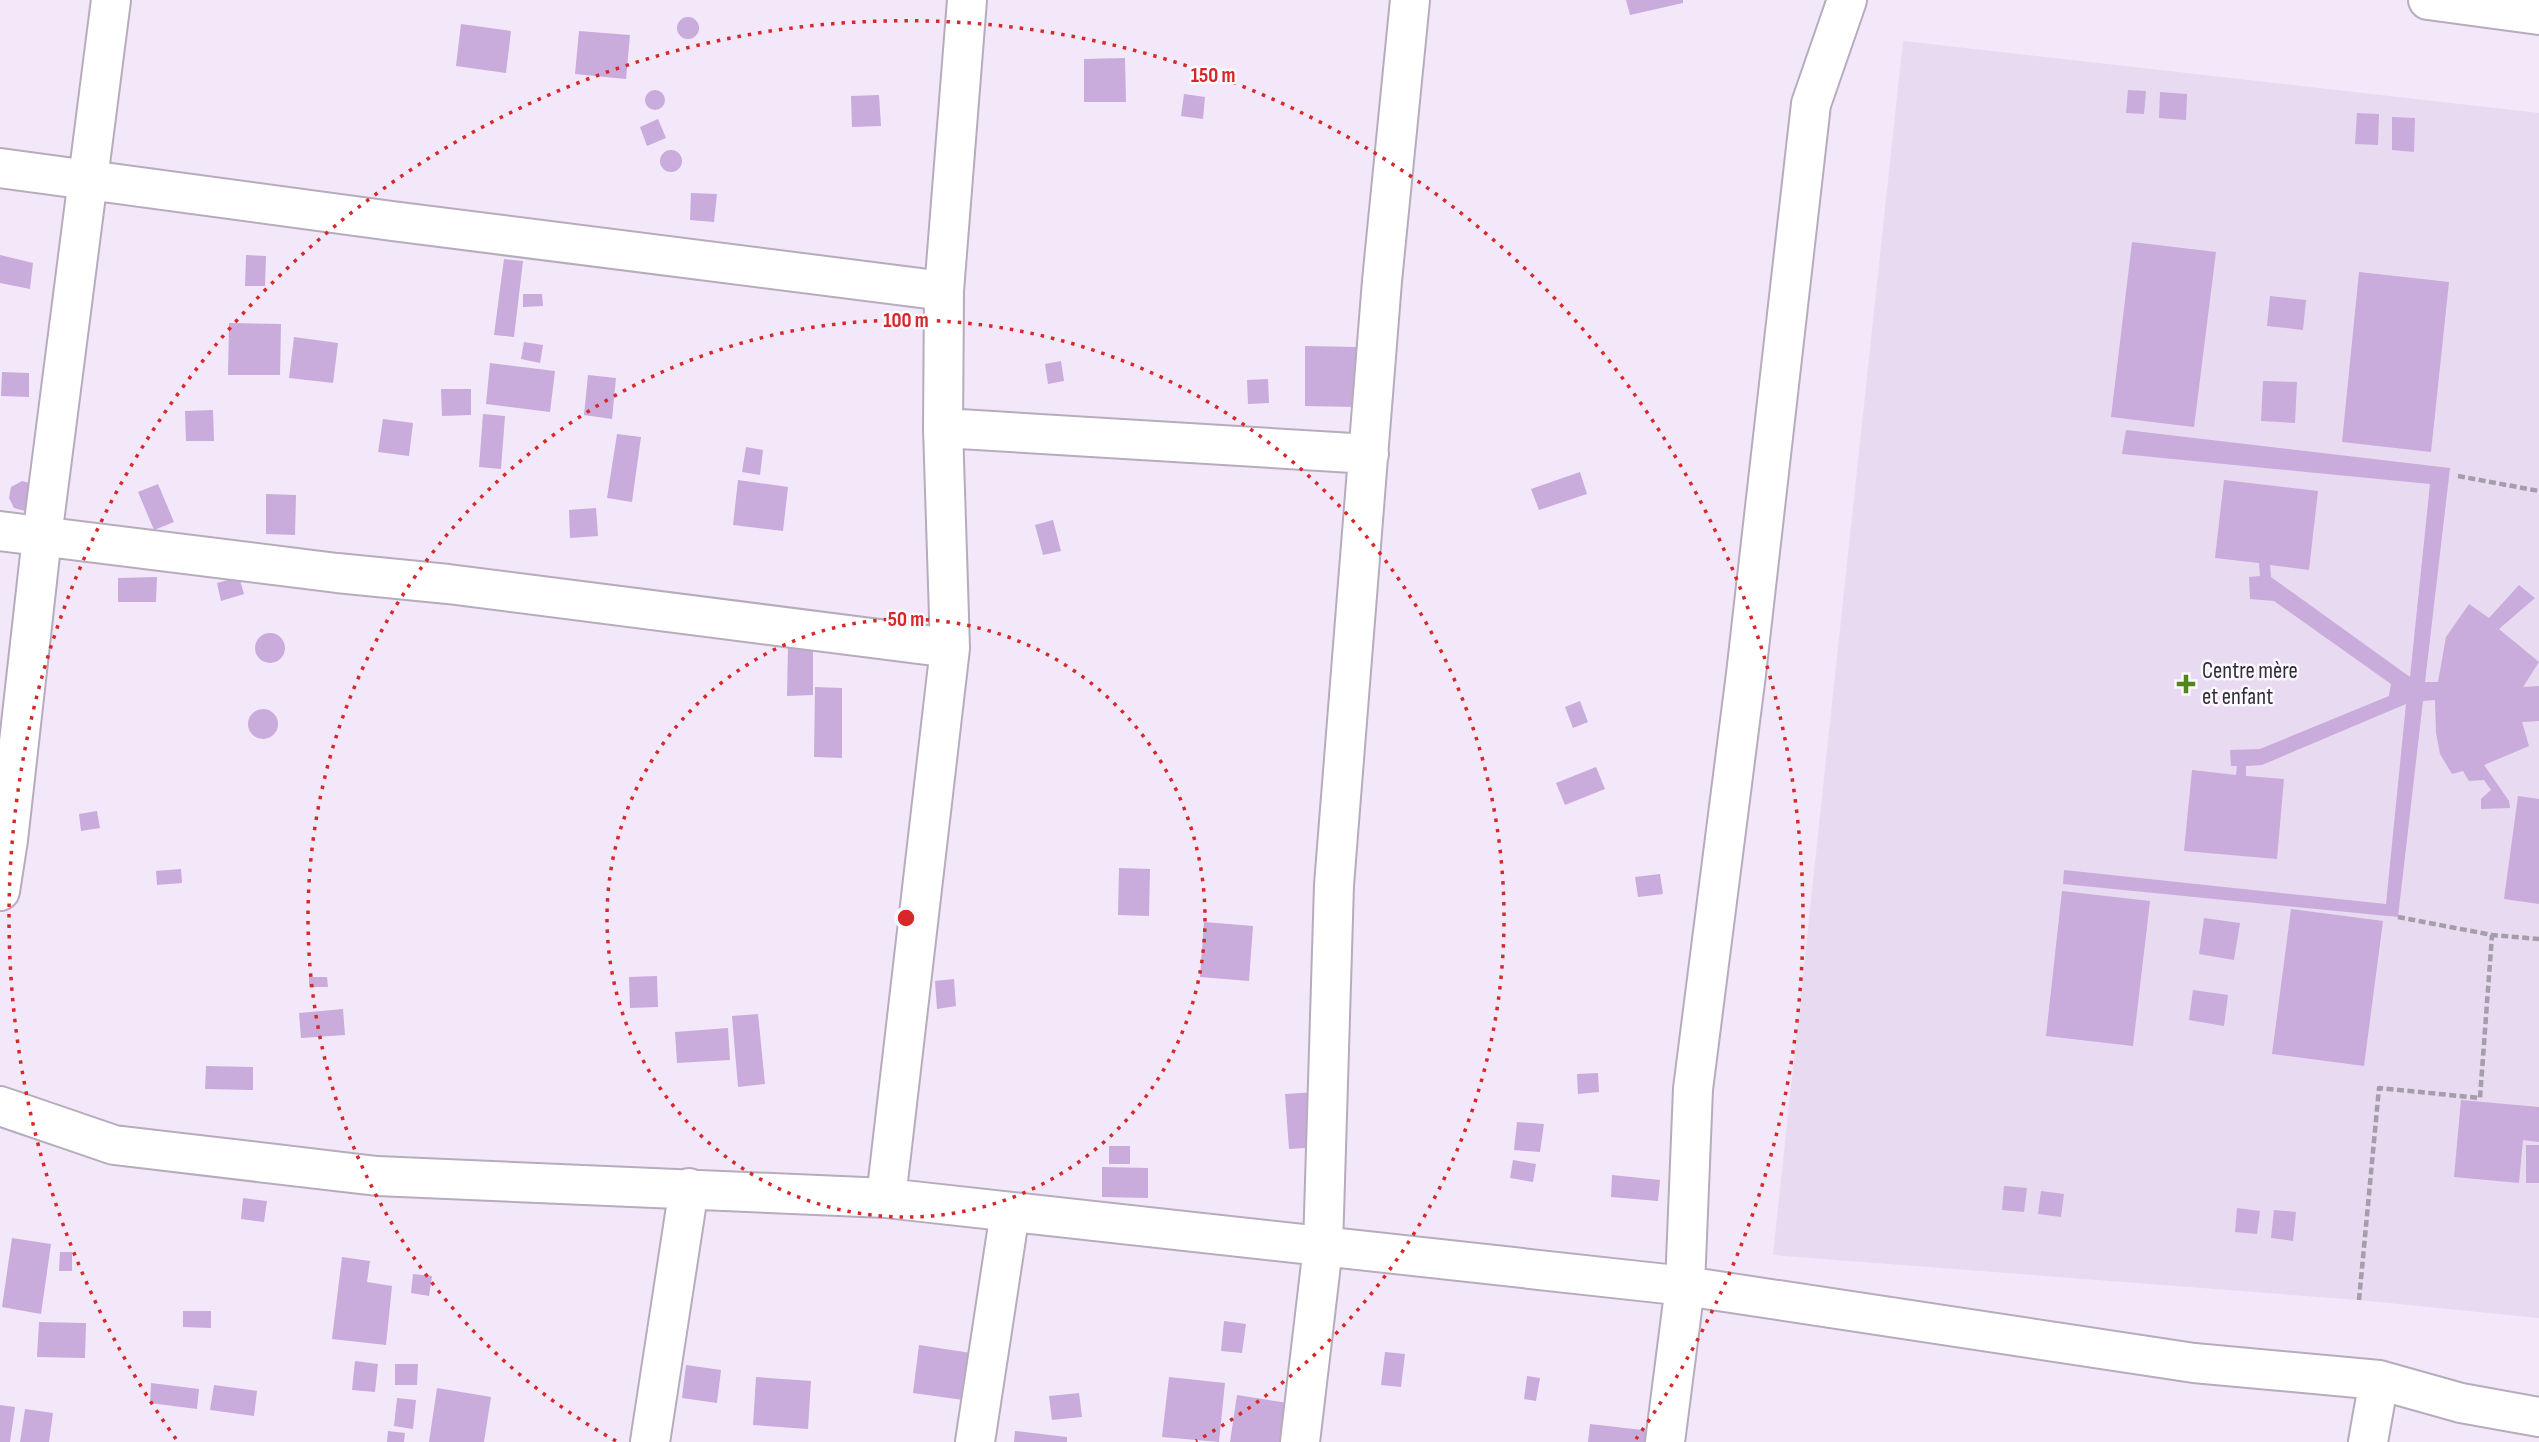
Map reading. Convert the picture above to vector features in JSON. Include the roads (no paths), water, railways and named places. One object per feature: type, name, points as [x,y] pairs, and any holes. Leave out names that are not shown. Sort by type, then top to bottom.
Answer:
[{"type":"street","points":[[0,891],[111,0]]},
{"type":"street","points":[[887,1198],[950,648],[943,428],[944,291],[967,0]]},
{"type":"street","points":[[1300,1442],[1324,1247],[1334,886],[1382,281],[1410,0]]},
{"type":"street","points":[[1665,1442],[1685,1286],[1693,1089],[1746,674],[1811,104],[1847,0]]},
{"type":"street","points":[[2428,0],[2539,15]]},
{"type":"street","points":[[0,167],[406,223],[944,291]]},
{"type":"street","points":[[943,428],[1369,454]]},
{"type":"street","points":[[0,531],[337,573],[448,584],[950,648]]},
{"type":"street","points":[[0,1106],[114,1145],[377,1176],[887,1198],[1685,1286],[2194,1363],[2379,1380],[2461,1403],[2539,1417]]},
{"type":"street","points":[[650,1442],[689,1188]]},
{"type":"street","points":[[975,1442],[1010,1212]]},
{"type":"street","points":[[2368,1442],[2379,1380]]},
{"type":"place","name":"Centre mère et enfant","points":[[2186,684]]}]
